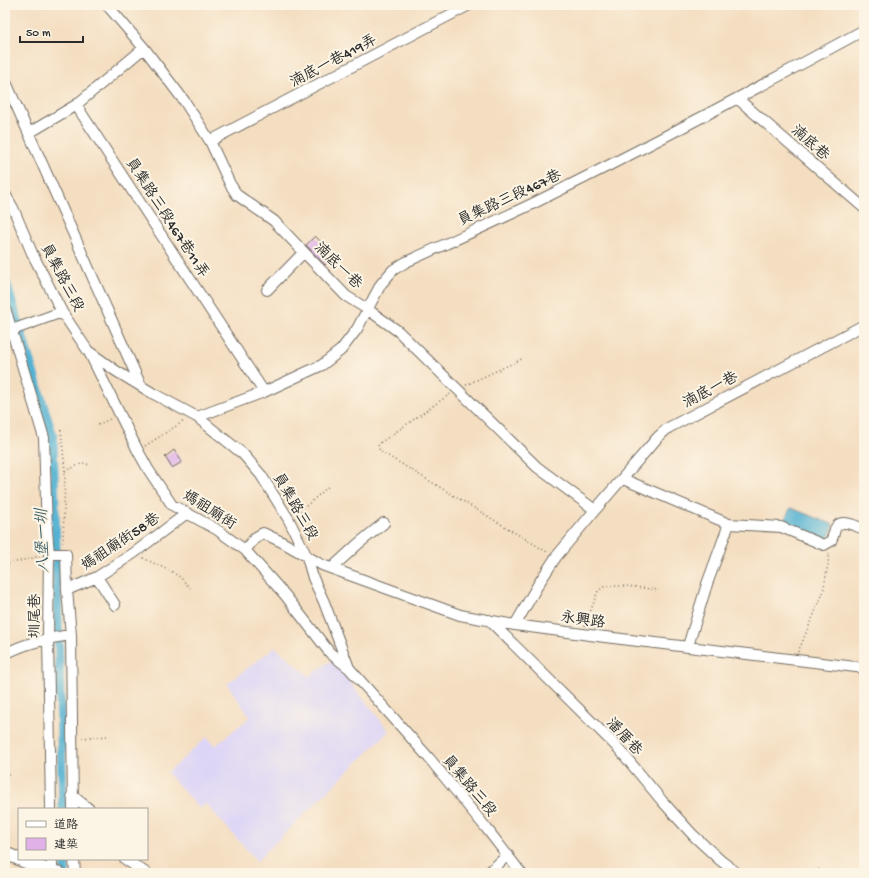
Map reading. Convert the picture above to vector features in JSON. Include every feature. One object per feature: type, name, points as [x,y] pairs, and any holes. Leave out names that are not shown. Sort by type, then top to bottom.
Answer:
[{"type":"main road","points":[[5,853],[18,860]]},
{"type":"main road","points":[[19,860],[38,870],[54,872]]},
{"type":"street","name":"湳底一巷","points":[[107,5],[144,48],[185,102],[210,141],[230,184],[237,195],[274,221],[346,296],[367,308],[398,332],[458,388],[537,467],[594,510]]},
{"type":"street","name":"湳底一巷419弄","points":[[210,141],[469,5]]},
{"type":"street","name":"員集路三段467巷","points":[[196,417],[264,392],[322,365],[341,350],[357,329],[381,284],[393,270],[406,262],[531,204],[738,99],[864,30]]},
{"type":"street","points":[[29,133],[76,105],[144,48]]},
{"type":"street","points":[[5,80],[141,386]]},
{"type":"street","name":"湳底巷","points":[[738,99],[864,208]]},
{"type":"street","name":"員集路三段467巷11弄","points":[[76,105],[264,392]]},
{"type":"street","name":"員集路三段","points":[[5,194],[13,208],[32,254],[62,312],[88,350],[116,371],[196,417],[243,454],[261,475],[289,520],[307,557],[313,578],[350,668],[429,758],[522,873]]},
{"type":"street","points":[[267,290],[304,252]]},
{"type":"street","name":"圳尾巷","points":[[5,308],[44,438],[49,554],[48,638],[51,808]]},
{"type":"street","points":[[12,330],[62,312]]},
{"type":"street","name":"湳底一巷","points":[[515,624],[556,557],[594,510],[658,437],[668,428],[864,325]]},
{"type":"street","name":"媽祖廟街","points":[[88,350],[138,451],[172,505],[216,530],[245,550],[285,595],[330,653],[350,668]]},
{"type":"street","points":[[623,478],[729,524],[781,527],[824,545],[831,542],[836,527],[843,522],[864,529]]},
{"type":"street","name":"媽祖廟街58巷","points":[[67,590],[97,577],[134,553],[187,513]]},
{"type":"street","points":[[332,568],[384,523]]},
{"type":"street","points":[[688,646],[707,584],[729,524]]},
{"type":"street","name":"永興路","points":[[245,550],[256,537],[263,532],[307,557],[332,568],[460,615],[582,634],[864,668]]},
{"type":"street","points":[[49,554],[66,554],[67,590],[71,635],[73,808]]},
{"type":"street","points":[[97,577],[115,604]]},
{"type":"street","name":"潘厝巷","points":[[489,620],[619,750],[662,802],[693,835],[720,860],[737,873]]},
{"type":"street","points":[[5,654],[12,650],[48,638],[71,635]]},
{"type":"street","points":[[72,795],[88,808]]},
{"type":"street","points":[[488,873],[508,855]]},
{"type":"street","points":[[52,860],[54,872]]},
{"type":"street","points":[[74,860],[75,873]]},
{"type":"street","points":[[126,860],[146,873]]},
{"type":"path","points":[[524,358],[458,388],[380,443],[378,446],[380,451],[556,557]]},
{"type":"path","points":[[98,425],[120,413]]},
{"type":"path","points":[[138,451],[187,419],[196,417]]},
{"type":"path","points":[[62,430],[65,471],[63,548],[66,554]]},
{"type":"path","points":[[65,471],[83,463],[90,465]]},
{"type":"path","points":[[289,520],[329,486]]},
{"type":"path","points":[[794,660],[823,593],[828,564],[829,543]]},
{"type":"path","points":[[862,560],[864,550]]},
{"type":"path","points":[[134,553],[148,562],[172,572],[180,577],[190,588]]},
{"type":"path","points":[[7,564],[49,554]]},
{"type":"path","points":[[5,576],[7,564]]},
{"type":"path","points":[[582,634],[598,591],[605,586],[626,586],[659,590]]},
{"type":"path","points":[[72,739],[107,736]]},
{"type":"path","points":[[5,772],[10,776]]},
{"type":"path","points":[[816,873],[819,869],[824,873]]},
{"type":"shaded area","points":[[275,647],[309,676],[332,660],[389,731],[257,861],[206,804],[200,809],[167,773],[207,737],[215,746],[250,717],[227,684]]},
{"type":"water","points":[[791,508],[834,525],[827,541],[783,526]]},
{"type":"building","points":[[315,236],[335,255],[325,265],[306,245]]},
{"type":"building","points":[[174,450],[182,462],[172,468],[165,457]]},
{"type":"waterway","name":"八堡一圳","points":[[5,279],[53,437],[63,808]]},
{"type":"waterway","name":"八堡一圳","points":[[65,860],[65,873]]}]
